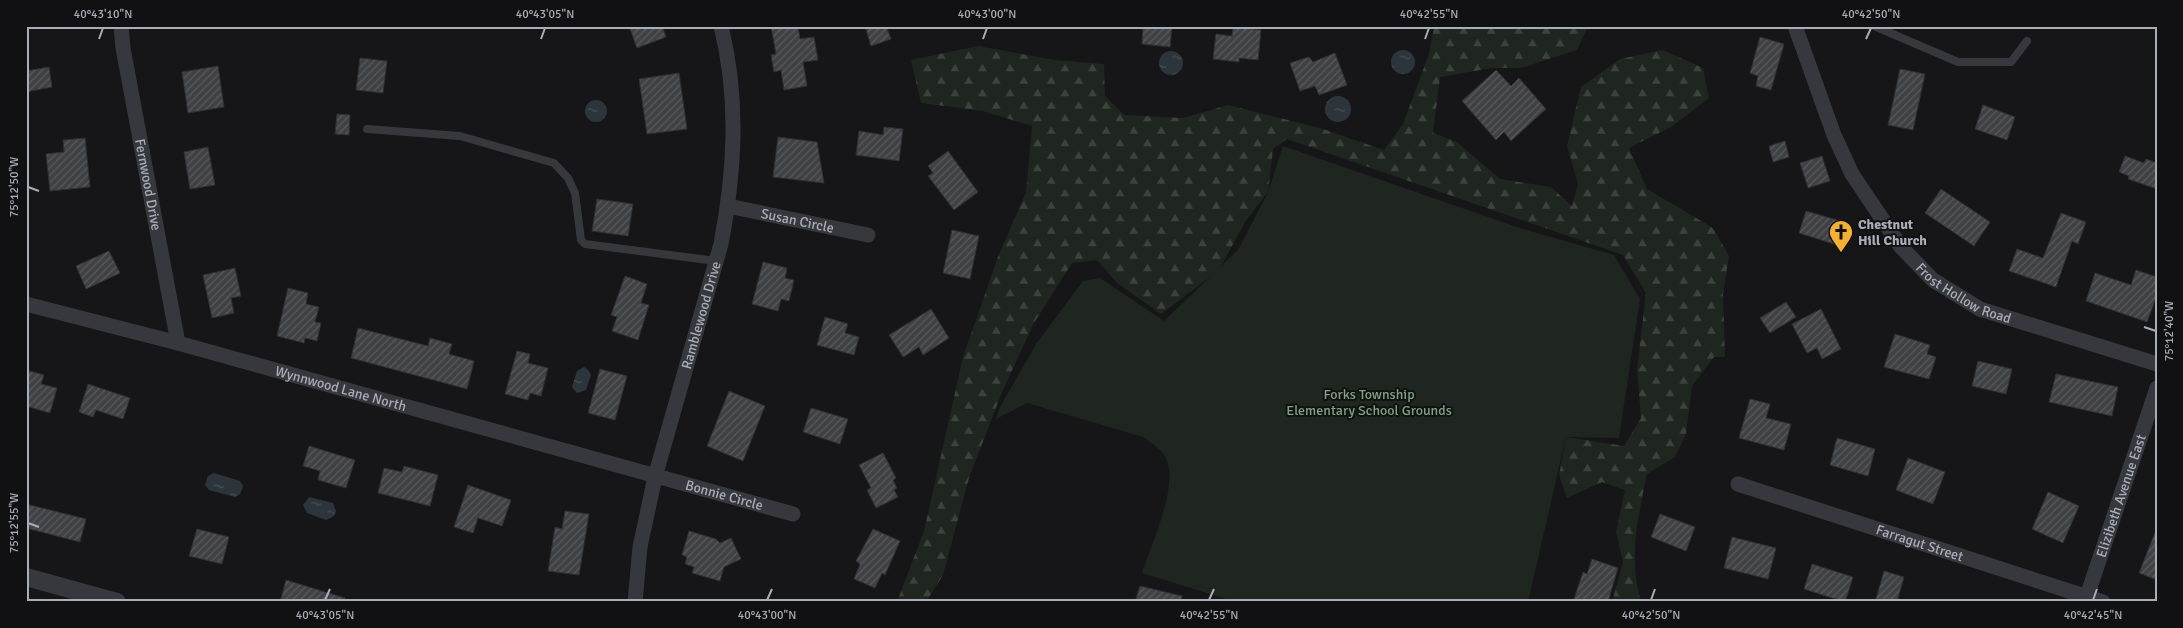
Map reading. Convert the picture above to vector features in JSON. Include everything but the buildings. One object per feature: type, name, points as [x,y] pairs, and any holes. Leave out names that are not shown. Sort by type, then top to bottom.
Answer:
[{"type":"street","name":"Fernwood Drive","points":[[121,26],[122,48],[178,343]]},
{"type":"street","name":"Ramblewood Drive","points":[[635,602],[640,547],[655,477],[716,260],[728,206],[733,172],[732,84],[721,26]]},
{"type":"street","name":"Frost Hollow Road","points":[[1795,26],[1834,135],[1852,174],[1901,247],[1932,280],[1980,310],[2157,364]]},
{"type":"street","name":"Susan Circle","points":[[728,206],[868,235]]},
{"type":"street","name":"Wynnwood Lane North","points":[[26,304],[178,343],[655,477]]},
{"type":"street","name":"Elizibeth Avenue East","points":[[2086,599],[2157,388]]},
{"type":"street","name":"Bonnie Circle","points":[[655,477],[793,514]]},
{"type":"street","name":"Farragut Street","points":[[1738,484],[2086,599],[2103,602]]},
{"type":"street","points":[[26,578],[116,602]]},
{"type":"lane","points":[[1874,26],[1958,62],[2011,62],[2027,41]]},
{"type":"lane","points":[[367,129],[460,136],[554,163],[568,178],[575,193],[582,240],[585,244],[716,260]]},
{"type":"green space","points":[[1588,26],[1577,50],[1521,68],[1492,68],[1440,77],[1433,133],[1457,142],[1500,179],[1551,187],[1572,206],[1578,184],[1567,146],[1581,87],[1620,59],[1663,50],[1703,68],[1709,98],[1671,127],[1629,148],[1647,189],[1713,228],[1729,256],[1723,294],[1725,357],[1714,357],[1692,386],[1686,434],[1675,457],[1647,474],[1638,522],[1635,554],[1637,586],[1641,602],[1612,602],[1623,562],[1616,532],[1625,490],[1602,482],[1567,498],[1559,475],[1566,437],[1624,446],[1641,418],[1637,369],[1646,293],[1623,255],[1287,139],[1273,149],[1268,192],[1245,222],[1219,270],[1161,314],[1117,283],[1097,260],[1072,263],[1034,323],[1002,392],[969,478],[943,575],[926,602],[897,602],[924,531],[963,357],[998,257],[1026,192],[1032,126],[983,111],[921,103],[911,60],[978,46],[1054,60],[1104,64],[1105,96],[1124,115],[1183,118],[1228,105],[1320,128],[1384,150],[1403,124],[1429,54],[1434,27]]},
{"type":"green space","name":"Forks Township Elementary School Grounds","points":[[1283,146],[1520,228],[1614,255],[1640,299],[1619,438],[1566,437],[1528,602],[1236,602],[1142,573],[1162,516],[1169,484],[1169,470],[1166,458],[1162,452],[1143,437],[1027,403],[996,419],[999,409],[1036,344],[1083,281],[1100,278],[1164,321],[1238,250],[1268,192]]},
{"type":"water","points":[[1403,50],[1411,54],[1415,62],[1411,70],[1403,74],[1395,70],[1391,62],[1395,54]]},
{"type":"water","points":[[1171,51],[1180,54],[1183,63],[1180,72],[1171,75],[1162,72],[1159,63],[1162,54]]},
{"type":"water","points":[[1338,96],[1347,100],[1351,109],[1347,118],[1338,122],[1329,118],[1325,109],[1329,100]]},
{"type":"water","points":[[592,100],[600,100],[607,107],[607,115],[600,122],[592,122],[585,115],[585,107]]},
{"type":"water","points":[[584,367],[591,375],[586,390],[577,393],[572,387],[577,371]]},
{"type":"water","points":[[214,473],[240,481],[243,486],[240,494],[235,497],[209,490],[205,485],[208,476]]},
{"type":"water","points":[[309,497],[333,503],[336,511],[334,516],[326,520],[307,513],[303,505]]},
{"type":"place","name":"Chestnut Hill Church","points":[[1841,253]]}]
